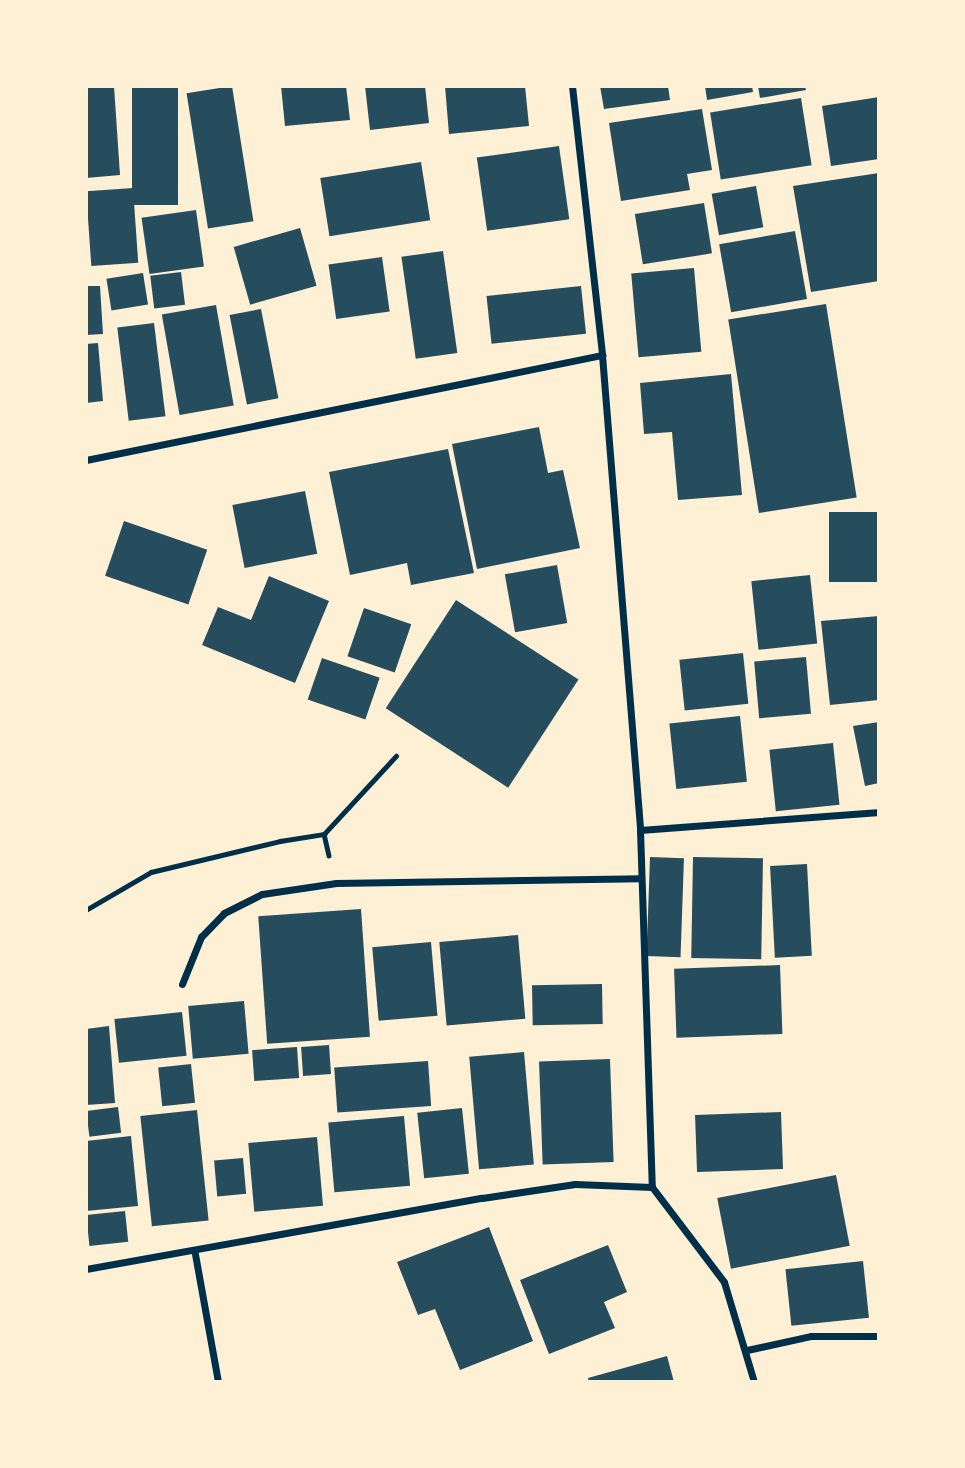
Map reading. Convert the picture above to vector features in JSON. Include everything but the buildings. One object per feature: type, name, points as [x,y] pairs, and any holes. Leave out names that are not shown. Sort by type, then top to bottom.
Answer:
[{"type":"street","points":[[572,86],[602,355],[640,831],[652,1187],[724,1282],[747,1350],[754,1382]]},
{"type":"street","points":[[86,460],[116,450],[602,355]]},
{"type":"street","points":[[640,831],[879,812]]},
{"type":"street","points":[[182,984],[201,937],[224,913],[262,894],[336,883],[641,878]]},
{"type":"street","points":[[86,1269],[195,1254],[482,1198],[575,1184],[652,1187]]},
{"type":"street","points":[[195,1254],[218,1382]]},
{"type":"street","points":[[747,1350],[811,1336],[879,1336]]},
{"type":"path","points":[[86,911],[151,872],[324,834],[396,756]]},
{"type":"path","points":[[324,834],[336,883]]}]
